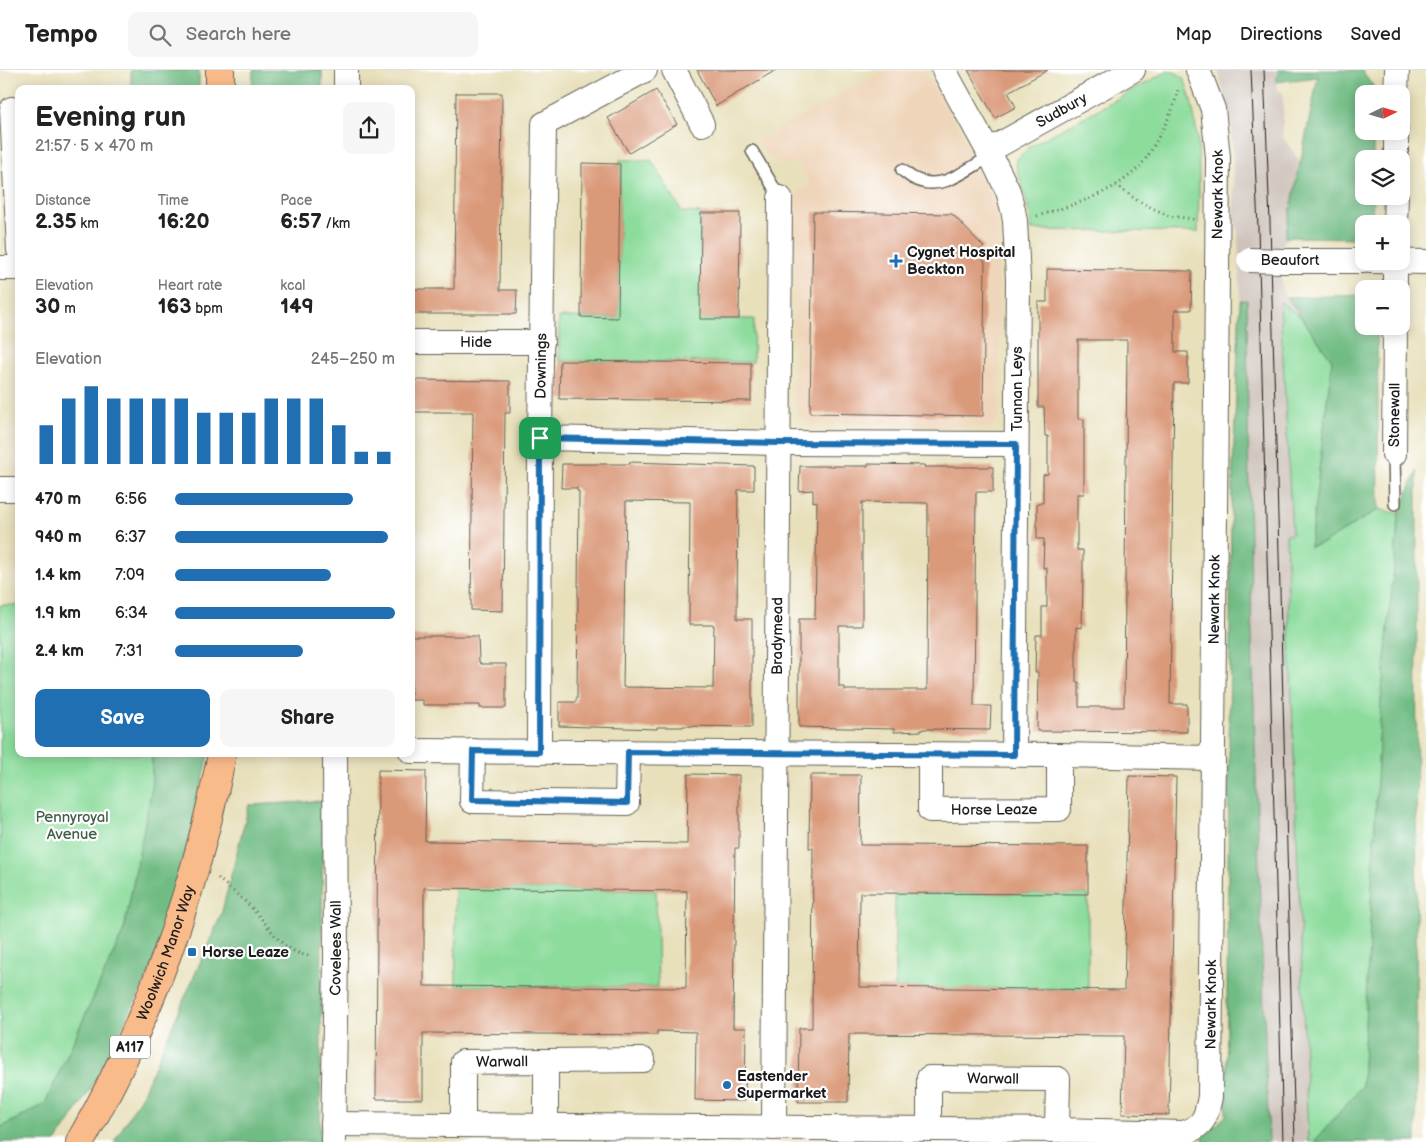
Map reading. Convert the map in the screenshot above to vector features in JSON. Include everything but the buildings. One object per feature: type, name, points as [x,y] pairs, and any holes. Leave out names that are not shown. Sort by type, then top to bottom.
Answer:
[{"type":"main road","points":[[220,70],[220,85]]},
{"type":"main road","name":"Woolwich Manor Way","points":[[80,1142],[133,1042],[171,947],[198,856],[221,757]]},
{"type":"street","points":[[346,70],[346,85]]},
{"type":"street","name":"Downings","points":[[539,752],[544,124],[645,70]]},
{"type":"street","points":[[674,70],[702,124]]},
{"type":"street","name":"Tunnan Leys","points":[[944,70],[990,153],[1008,191],[1015,221],[1018,279],[1014,755]]},
{"type":"street","name":"Sudbury","points":[[990,153],[1133,70]]},
{"type":"street","name":"Newark Knok","points":[[1057,1130],[1184,1133],[1196,1129],[1206,1115],[1210,1097],[1218,157],[1213,109],[1198,70]]},
{"type":"street","points":[[1396,70],[1396,85]]},
{"type":"street","points":[[12,109],[15,162]]},
{"type":"street","name":"Bradymead","points":[[772,1131],[777,754],[780,198]]},
{"type":"street","name":"Beaufort","points":[[1216,258],[1284,261],[1355,261]]},
{"type":"street","points":[[1410,262],[1426,262]]},
{"type":"street","points":[[0,268],[15,268]]},
{"type":"street","name":"Stonewall","points":[[1394,454],[1395,335]]},
{"type":"street","name":"Hide","points":[[415,342],[542,342]]},
{"type":"street","points":[[540,438],[779,443],[1016,444]]},
{"type":"street","points":[[0,490],[15,489]]},
{"type":"street","points":[[415,751],[1059,755],[1212,758]]},
{"type":"street","points":[[473,751],[472,800],[627,803],[628,752]]},
{"type":"street","name":"Horse Leaze","points":[[930,754],[930,810],[1059,809],[1059,755]]},
{"type":"street","name":"Covelees Wall","points":[[333,1133],[336,958],[335,757]]},
{"type":"street","name":"Warwall","points":[[463,1125],[463,1062],[643,1060]]},
{"type":"street","name":"Warwall","points":[[546,1061],[546,1126]]},
{"type":"street","name":"Warwall","points":[[929,1129],[929,1078],[1058,1079],[1057,1130]]},
{"type":"street","points":[[333,1133],[463,1125],[546,1126],[620,1134],[929,1129],[1057,1130]]},
{"type":"lane","name":"Bradymead","points":[[752,151],[780,198]]},
{"type":"lane","points":[[902,170],[915,179],[929,184],[941,184],[990,153]]},
{"type":"lane","name":"Stonewall","points":[[1394,454],[1395,504]]},
{"type":"path","points":[[1030,218],[1089,199],[1116,185],[1137,169],[1148,156],[1165,126],[1176,100],[1179,84]]},
{"type":"path","points":[[1116,185],[1138,201],[1169,216],[1198,220]]},
{"type":"path","points":[[218,878],[252,908],[282,944],[304,955],[336,958]]},
{"type":"shaded area","name":"Cygnet Hospital Beckton","points":[[884,70],[924,70],[969,146],[997,217],[1000,301],[999,418],[992,427],[808,423],[798,414],[797,406],[793,405],[795,221],[792,204],[795,195],[802,189],[810,186],[800,163],[785,165],[774,160],[764,154],[758,140]]},
{"type":"shaded area","points":[[1218,70],[1279,70],[1276,82],[1277,90],[1283,92],[1283,137],[1322,195],[1280,247],[1282,292],[1332,360],[1310,547],[1325,1142],[1226,1142],[1231,514],[1240,300],[1238,235],[1234,204],[1232,127]]},
{"type":"shaded area","points":[[735,1138],[933,1139],[1030,1142],[735,1142]]},
{"type":"green space","points":[[131,70],[199,70],[199,85],[131,85]]},
{"type":"green space","points":[[253,70],[322,70],[322,85],[252,85]]},
{"type":"green space","points":[[1279,70],[1362,70],[1372,85],[1355,85],[1355,140],[1373,140],[1373,150],[1355,150],[1355,205],[1373,205],[1372,215],[1355,215],[1355,238],[1285,237],[1318,77],[1276,82]]},
{"type":"green space","points":[[1168,71],[1177,74],[1183,79],[1193,111],[1199,163],[1198,232],[1032,230],[1027,202],[1016,166],[1017,159],[1029,147]]},
{"type":"green space","points":[[620,160],[651,160],[682,212],[701,213],[701,319],[754,319],[753,362],[559,361],[559,317],[618,318]]},
{"type":"green space","points":[[1355,295],[1355,335],[1377,335],[1379,509],[1324,543],[1310,547],[1332,360],[1287,297]]},
{"type":"green space","points":[[1240,300],[1247,300],[1254,721],[1269,1142],[1204,1142],[1203,1137],[1226,1116],[1231,514]]},
{"type":"green space","points":[[1280,302],[1301,317],[1332,360],[1310,547],[1324,543],[1379,509],[1399,514],[1381,702],[1362,1086],[1314,1142],[1308,1142],[1286,535],[1292,534]]},
{"type":"green space","points":[[1417,471],[1416,1142],[1314,1142],[1362,1086],[1381,702],[1399,514]]},
{"type":"green space","name":"Pennyroyal Avenue","points":[[0,605],[15,605],[15,757],[152,757],[152,788],[124,930],[45,1104],[0,1128]]},
{"type":"green space","points":[[152,757],[208,757],[182,869],[150,972],[90,1090],[56,1142],[0,1142],[0,1128],[45,1104],[124,930],[152,788]]},
{"type":"green space","points":[[323,801],[320,1142],[114,1142],[142,1095],[221,915],[249,805]]},
{"type":"green space","points":[[455,888],[656,891],[658,987],[456,986]]},
{"type":"green space","points":[[895,893],[1088,894],[1088,989],[895,988]]},
{"type":"tram line","points":[[1251,70],[1258,228],[1283,1142]]},
{"type":"tram line","points":[[1264,70],[1270,223],[1295,1142]]},
{"type":"place","name":"Cygnet Hospital Beckton","points":[[896,261]]},
{"type":"place","name":"Horse Leaze","points":[[192,952]]},
{"type":"place","name":"Eastender Supermarket","points":[[727,1085]]},
{"type":"route","points":[[540,438],[779,443],[1016,444],[1014,755],[628,752],[627,803],[472,800],[473,751],[539,752],[540,438]]}]
